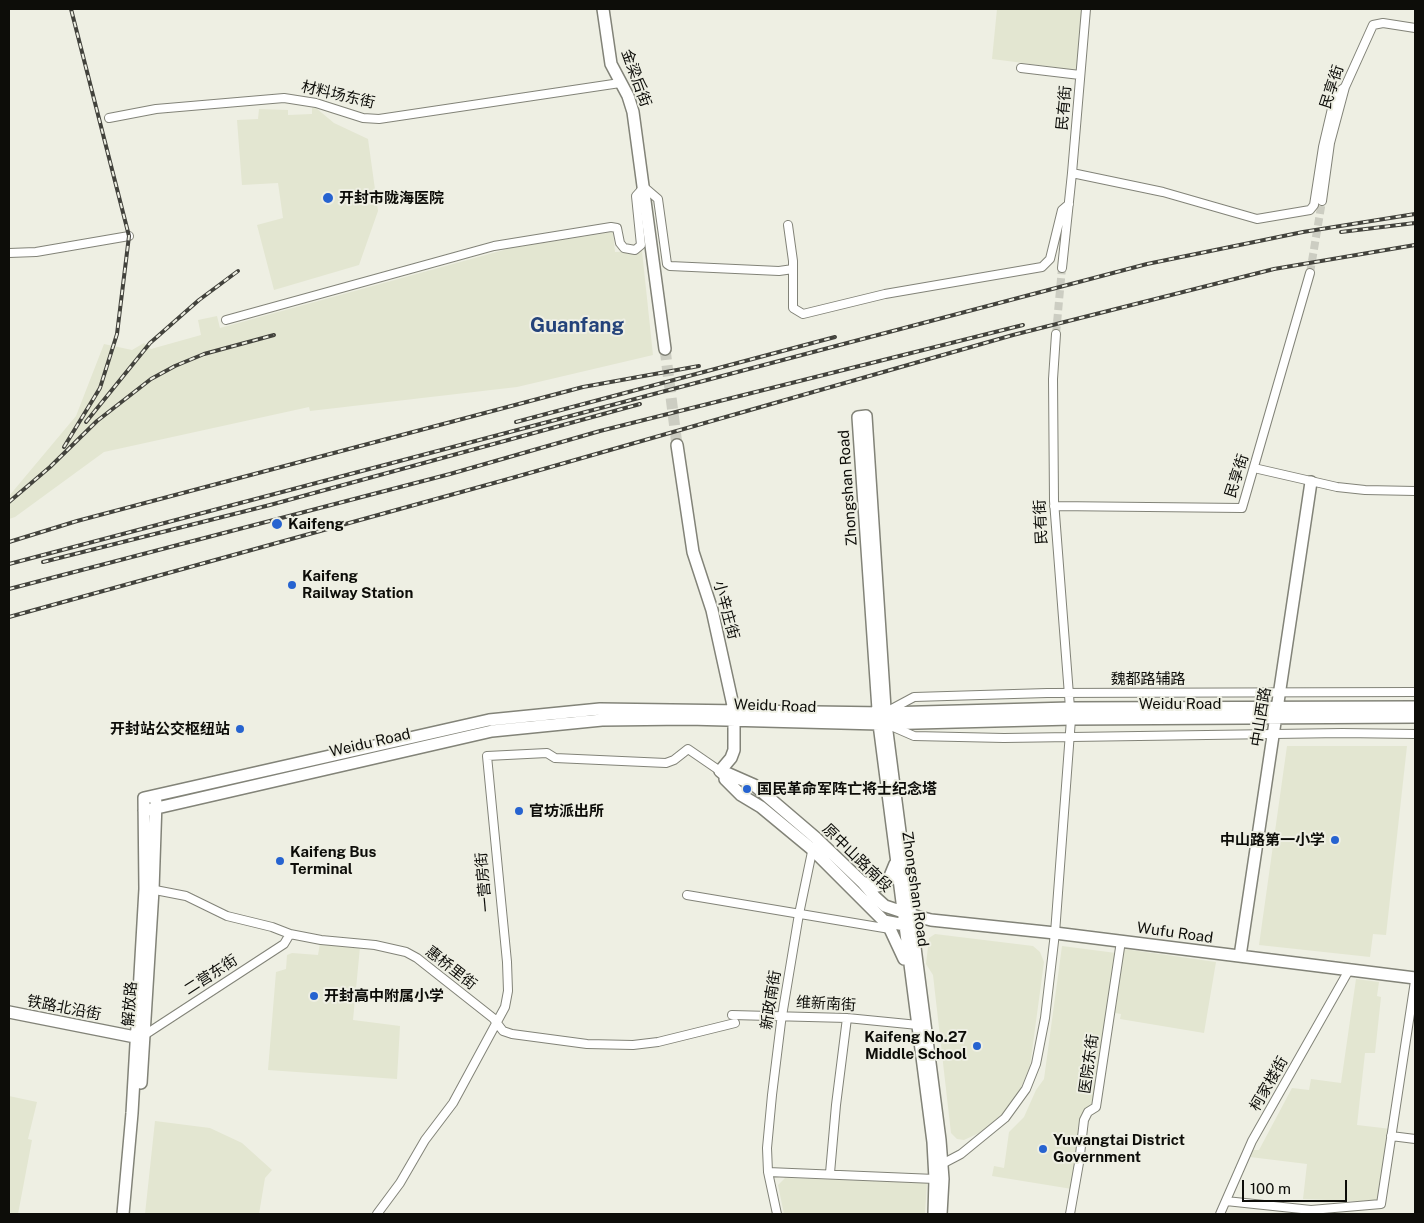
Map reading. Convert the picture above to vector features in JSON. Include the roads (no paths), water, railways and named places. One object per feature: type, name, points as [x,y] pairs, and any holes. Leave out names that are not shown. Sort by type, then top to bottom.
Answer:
[{"type":"main road","name":"金梁后街","points":[[603,9],[612,64],[628,96],[633,112],[644,188]]},
{"type":"main road","points":[[644,188],[665,349]]},
{"type":"main road","name":"Zhongshan Road","points":[[934,1214],[935,1179],[913,987],[908,920],[896,860],[882,718],[858,417],[866,416],[882,718],[942,1164],[941,1214]]},
{"type":"main road","name":"小辛庄街","points":[[677,445],[693,552],[712,610],[734,715],[731,758],[723,774]]},
{"type":"main road","name":"中山西路","points":[[1240,956],[1311,482]]},
{"type":"main road","name":"Weidu Road","points":[[1277,713],[1415,706]]},
{"type":"main road","name":"Weidu Road","points":[[144,798],[489,720],[600,709],[734,715],[882,718],[1070,714],[1277,713],[1415,717]]},
{"type":"main road","name":"Weidu Road","points":[[144,810],[492,731],[602,720],[734,715]]},
{"type":"main road","name":"原中山路南段","points":[[908,920],[885,906],[816,838],[754,785],[730,774],[723,774],[725,779],[741,795],[761,807],[813,850],[887,925],[908,920],[931,920]]},
{"type":"main road","name":"解放路","points":[[130,1214],[139,1037],[156,795]]},
{"type":"main road","name":"解放路","points":[[144,798],[149,889]]},
{"type":"main road","points":[[862,882],[877,886],[888,881],[896,860]]},
{"type":"main road","name":"Wufu Road","points":[[931,920],[1121,941],[1415,979]]},
{"type":"main road","points":[[887,925],[900,947],[913,987]]},
{"type":"main road","name":"铁路北沿街","points":[[9,1012],[139,1037]]},
{"type":"main road","name":"解放路","points":[[123,1214],[139,1037]]},
{"type":"street","name":"民有街","points":[[1062,268],[1086,9]]},
{"type":"street","name":"民享街","points":[[1322,201],[1330,143],[1345,87],[1373,25],[1383,23],[1415,28]]},
{"type":"street","points":[[1021,68],[1080,75]]},
{"type":"street","name":"材料场东街","points":[[108,118],[156,109],[284,98],[316,103],[363,118],[378,119],[620,83]]},
{"type":"street","points":[[1072,173],[1164,192],[1257,220],[1310,210],[1314,205],[1323,147],[1334,100],[1337,93],[1345,87]]},
{"type":"street","points":[[226,320],[510,244],[612,227],[617,228],[620,243],[624,248],[636,250],[641,245],[636,196],[644,188],[658,199],[667,264],[670,266],[779,271],[793,269]]},
{"type":"street","points":[[788,225],[793,269],[793,308],[804,314],[885,294],[1042,268],[1050,259],[1062,210],[1069,204]]},
{"type":"street","points":[[9,253],[36,252],[129,236]]},
{"type":"street","name":"民享街","points":[[1054,506],[1242,508],[1310,273]]},
{"type":"street","name":"民有街","points":[[942,1164],[961,1154],[1005,1118],[1026,1089],[1036,1064],[1041,1040],[1055,933],[1070,736],[1069,693],[1054,506],[1052,396],[1056,334]]},
{"type":"street","points":[[1254,468],[1311,482],[1365,490],[1415,491]]},
{"type":"street","name":"魏都路辅路","points":[[882,718],[914,696],[1069,693],[1415,692]]},
{"type":"street","points":[[882,718],[914,736],[1274,733],[1415,734]]},
{"type":"street","name":"一营房街","points":[[377,1214],[400,1183],[425,1140],[453,1103],[484,1043],[498,1023],[506,1000],[507,962],[487,756],[547,753],[555,758],[666,763],[688,750],[723,774]]},
{"type":"street","name":"新政南街","points":[[777,1214],[768,1171],[772,1095],[782,1016],[799,914],[816,838]]},
{"type":"street","name":"惠桥里街","points":[[149,889],[186,896],[228,916],[272,927],[290,934],[321,940],[375,945],[406,952],[498,1023],[504,1031],[527,1037],[587,1044],[632,1045],[658,1042],[734,1019]]},
{"type":"street","points":[[687,894],[799,914],[887,925]]},
{"type":"street","name":"二营东街","points":[[139,1037],[284,944],[290,934]]},
{"type":"street","name":"医院东街","points":[[1070,1214],[1080,1163],[1084,1120],[1088,1112],[1096,1107],[1121,941]]},
{"type":"street","name":"柯家楼街","points":[[1220,1214],[1252,1141],[1349,970]]},
{"type":"street","points":[[1226,1201],[1311,1210],[1378,1206],[1381,1204],[1415,979]]},
{"type":"street","name":"维新南街","points":[[734,1019],[782,1016],[847,1018],[918,1025]]},
{"type":"street","points":[[830,1173],[847,1018]]},
{"type":"street","points":[[1391,1136],[1415,1139]]},
{"type":"street","points":[[768,1171],[935,1179]]},
{"type":"tunnel","points":[[1310,273],[1322,201]]},
{"type":"tunnel","points":[[1056,334],[1062,268]]},
{"type":"tunnel","points":[[665,349],[677,445]]},
{"type":"railway","points":[[64,447],[100,388],[117,334],[129,236],[71,9]]},
{"type":"railway","points":[[9,564],[1147,264],[1303,232],[1415,214]]},
{"type":"railway","points":[[1341,232],[1415,223]]},
{"type":"railway","points":[[9,617],[512,478],[1013,335],[1274,269],[1415,245]]},
{"type":"railway","points":[[86,422],[150,343],[199,300],[238,271]]},
{"type":"railway","points":[[9,589],[450,474],[600,431],[1023,325]]},
{"type":"railway","points":[[9,502],[50,467],[97,421],[151,379],[175,366],[204,354],[274,335]]},
{"type":"railway","points":[[516,422],[835,337]]},
{"type":"railway","points":[[9,542],[77,521],[583,387],[699,366]]},
{"type":"railway","points":[[43,562],[270,505],[640,404]]},
{"type":"place","name":"开封市陇海医院","points":[[328,198]]},
{"type":"place","name":"Kaifeng","points":[[277,524]]},
{"type":"place","name":"Kaifeng Railway Station","points":[[292,585]]},
{"type":"place","name":"开封站公交枢纽站","points":[[240,729]]},
{"type":"place","name":"国民革命军阵亡将士纪念塔","points":[[747,789]]},
{"type":"place","name":"官坊派出所","points":[[519,811]]},
{"type":"place","name":"中山路第一小学","points":[[1335,840]]},
{"type":"place","name":"Kaifeng Bus Terminal","points":[[280,861]]},
{"type":"place","name":"开封高中附属小学","points":[[314,996]]},
{"type":"place","name":"Kaifeng No.27 Middle School","points":[[977,1046]]},
{"type":"place","name":"Yuwangtai District Government","points":[[1043,1149]]},
{"type":"district","name":"Guanfang","points":[[577,326]]}]
